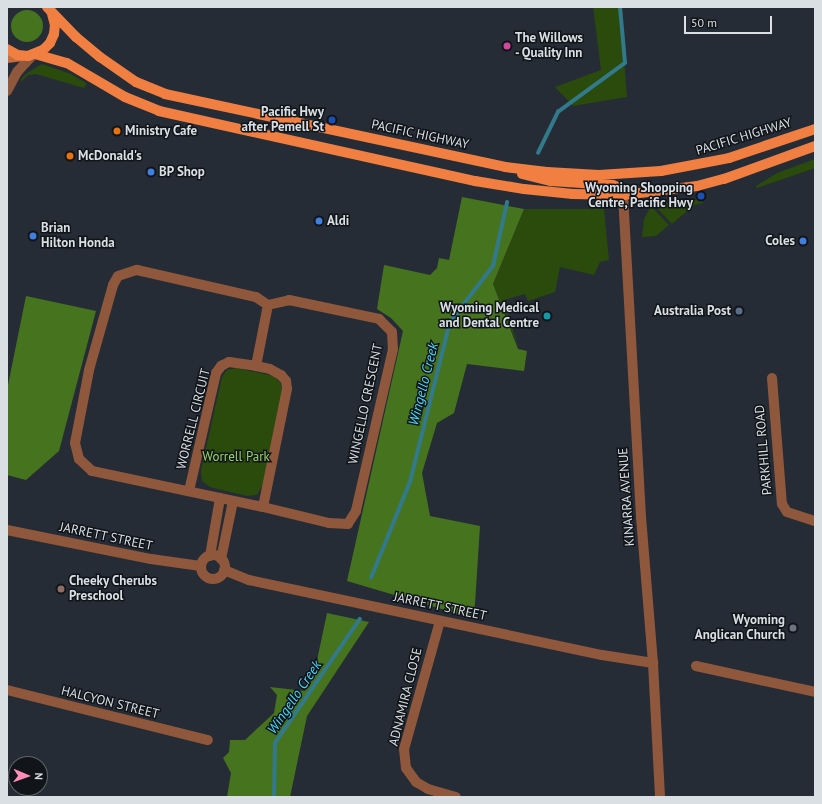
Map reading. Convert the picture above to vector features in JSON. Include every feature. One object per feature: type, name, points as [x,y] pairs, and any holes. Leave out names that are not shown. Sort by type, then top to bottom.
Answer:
[{"type":"main road","points":[[7,58],[30,55],[47,47],[54,34],[54,20],[47,7]]},
{"type":"main road","name":"PACIFIC HIGHWAY","points":[[47,7],[76,37],[100,57],[136,82],[165,94],[505,167],[547,172],[599,175],[661,171],[729,158],[815,129]]},
{"type":"main road","points":[[7,49],[67,62],[125,97],[167,112],[475,181],[573,194],[623,195],[697,186],[724,179],[815,146]]},
{"type":"main road","points":[[505,167],[546,181],[613,185],[620,188],[623,195]]},
{"type":"street","points":[[7,90],[16,72],[30,55]]},
{"type":"street","name":"KINARRA AVENUE","points":[[623,195],[641,517],[653,663],[660,797]]},
{"type":"street","name":"WINGELLO CRESCENT","points":[[137,270],[256,297],[268,305],[289,300],[379,319],[392,332],[393,349],[356,511],[348,524],[329,523],[189,491],[92,471],[79,460],[76,443],[89,370],[113,286],[118,276],[137,270]]},
{"type":"street","points":[[256,366],[268,305]]},
{"type":"street","name":"WORRELL CIRCUIT","points":[[189,491],[216,374],[221,366],[229,362],[256,366],[270,369],[281,375],[286,381],[287,389],[264,507]]},
{"type":"street","name":"PARKHILL ROAD","points":[[772,378],[782,504],[787,512],[815,521]]},
{"type":"street","points":[[210,556],[220,498]]},
{"type":"street","points":[[221,559],[233,501]]},
{"type":"street","name":"JARRETT STREET","points":[[7,530],[151,559],[201,566]]},
{"type":"street","points":[[210,556],[216,556],[221,559],[224,564],[224,570],[221,576],[211,579],[204,576],[201,566],[203,561],[210,556]]},
{"type":"street","name":"JARRETT STREET","points":[[224,570],[248,580],[630,660],[653,663]]},
{"type":"street","name":"ADNAMIRA CLOSE","points":[[440,621],[404,749],[406,768],[416,782],[428,789],[456,797]]},
{"type":"street","points":[[696,666],[815,692]]},
{"type":"street","name":"HALCYON STREET","points":[[7,690],[208,740]]},
{"type":"green space","points":[[593,7],[620,7],[627,97],[573,106],[555,87],[601,70]]},
{"type":"green space","points":[[27,10],[33,11],[40,17],[43,26],[42,32],[36,39],[27,42],[21,41],[14,35],[11,26],[12,20],[18,13]]},
{"type":"green space","points":[[42,64],[71,74],[86,83],[86,85],[84,88],[36,74],[28,75],[20,83],[22,78],[27,73]]},
{"type":"green space","points":[[815,159],[815,168],[757,188],[756,186],[777,173]]},
{"type":"green space","points":[[462,197],[524,209],[493,284],[518,349],[527,351],[524,371],[467,364],[454,413],[437,423],[422,473],[430,516],[480,526],[475,604],[472,618],[347,581],[403,331],[391,318],[377,309],[384,265],[430,275],[437,268],[439,258],[449,260]]},
{"type":"green space","points":[[703,199],[703,203],[694,205],[672,224],[653,204]]},
{"type":"green space","points":[[651,206],[669,225],[656,236],[642,237],[644,219]]},
{"type":"green space","points":[[524,209],[604,209],[609,260],[600,262],[594,275],[560,267],[555,292],[528,301],[525,294],[504,300],[519,349],[493,284]]},
{"type":"green space","points":[[26,296],[96,311],[59,451],[26,480],[7,475],[7,390]]},
{"type":"green space","name":"Worrell Park","points":[[236,368],[274,376],[280,382],[282,390],[263,484],[257,495],[247,496],[210,487],[202,481],[201,470],[222,377],[227,370]]},
{"type":"green space","points":[[327,613],[369,622],[307,716],[290,797],[227,797],[231,773],[223,758],[229,752],[230,740],[245,740],[274,713],[277,695],[270,687],[305,691],[313,679]]},
{"type":"waterway","name":"Wingello Creek","points":[[538,153],[558,112],[625,63],[620,7]]},
{"type":"waterway","name":"Wingello Creek","points":[[371,578],[410,482],[450,322],[493,266],[507,203]]},
{"type":"waterway","name":"Wingello Creek","points":[[274,797],[275,743],[360,619]]},
{"type":"place","name":"The Willows - Quality Inn","points":[[507,46]]},
{"type":"place","name":"Pacific Hwy after Pemell St","points":[[332,120]]},
{"type":"place","name":"Ministry Cafe","points":[[117,131]]},
{"type":"place","name":"McDonald's","points":[[70,156]]},
{"type":"place","name":"BP Shop","points":[[151,172]]},
{"type":"place","name":"Wyoming Shopping Centre, Pacific Hwy","points":[[701,196]]},
{"type":"place","name":"Aldi","points":[[319,221]]},
{"type":"place","name":"Brian Hilton Honda","points":[[33,236]]},
{"type":"place","name":"Coles","points":[[803,241]]},
{"type":"place","name":"Australia Post","points":[[739,311]]},
{"type":"place","name":"Wyoming Medical and Dental Centre","points":[[547,316]]},
{"type":"place","name":"Cheeky Cherubs Preschool","points":[[61,589]]},
{"type":"place","name":"Wyoming Anglican Church","points":[[793,628]]}]
